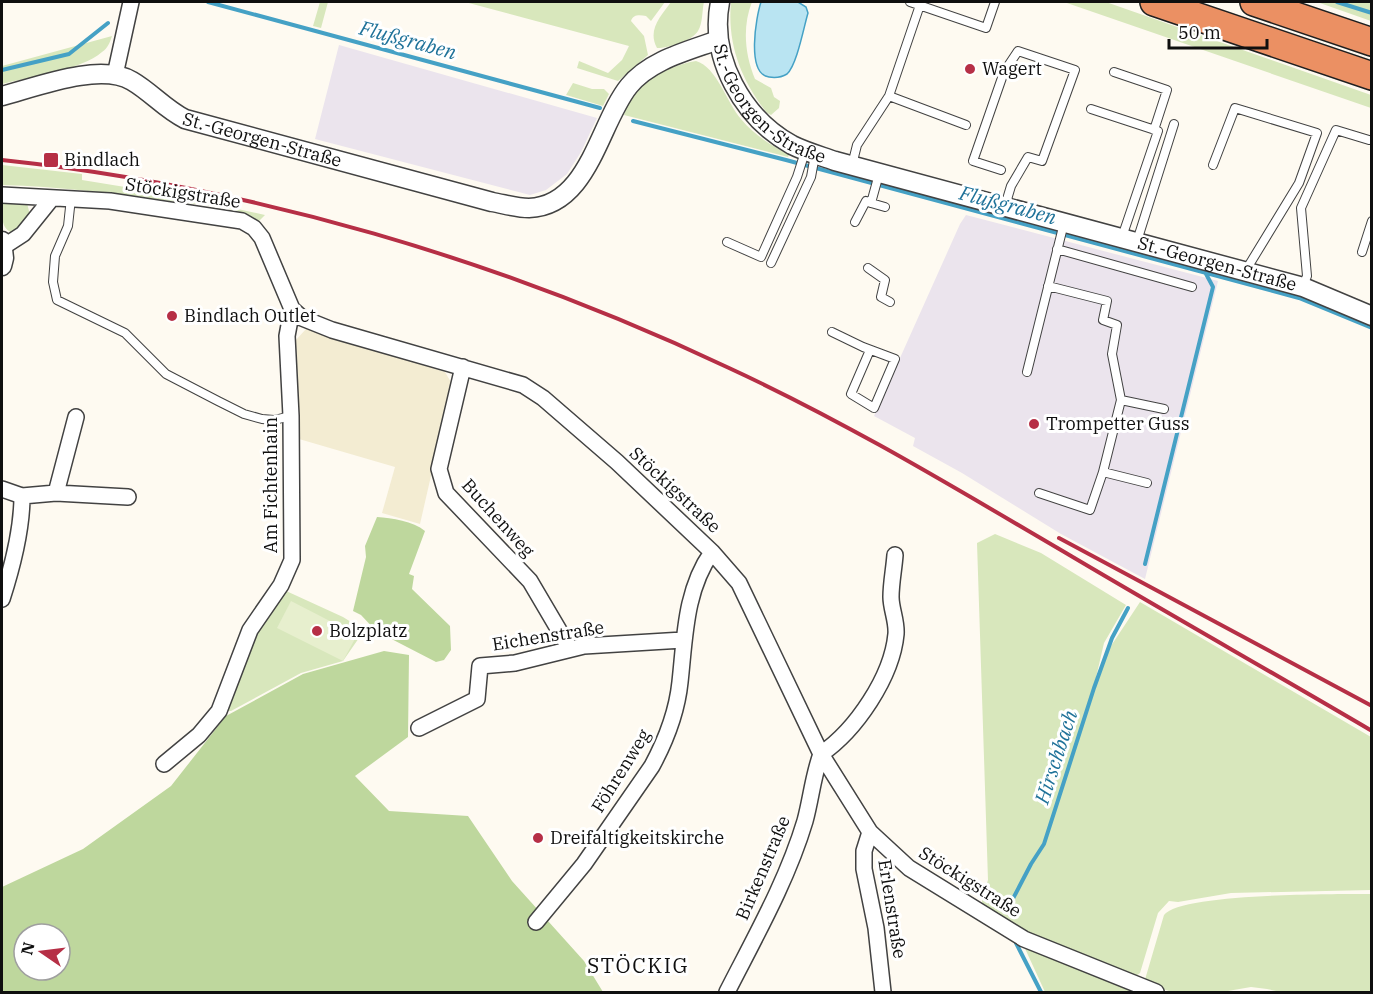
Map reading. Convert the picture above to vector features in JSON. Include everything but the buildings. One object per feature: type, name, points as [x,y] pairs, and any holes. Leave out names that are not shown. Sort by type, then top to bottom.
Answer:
[{"type":"highway","points":[[1154,2],[1371,76]]},
{"type":"highway","points":[[1254,2],[1371,42]]},
{"type":"street","points":[[2,96],[91,74],[115,75],[131,2]]},
{"type":"street","points":[[718,40],[717,23],[720,2]]},
{"type":"street","name":"St.-Georgen-Straße","points":[[115,75],[130,80],[174,114],[185,119],[492,202],[529,208],[548,204],[559,198],[577,181],[603,137],[616,105],[639,75],[660,62],[718,40],[725,64],[737,91],[751,112],[810,156],[852,165],[879,177],[1005,206],[1063,225],[1129,239],[1303,287],[1371,316]]},
{"type":"street","name":"Stöckigstraße","points":[[2,195],[110,201],[242,221],[254,228],[262,238],[292,309],[302,318],[332,330],[523,385],[543,398],[617,462],[712,552],[739,583],[820,754],[870,832],[909,868],[1024,939],[1156,993]]},
{"type":"street","points":[[2,266],[2,244],[23,234],[52,198]]},
{"type":"street","name":"Am Fichtenhain","points":[[164,764],[199,735],[219,711],[250,630],[281,585],[292,560],[291,416],[287,336],[292,309]]},
{"type":"street","name":"Buchenweg","points":[[464,367],[439,469],[446,493],[530,581],[570,649]]},
{"type":"street","points":[[56,493],[76,417]]},
{"type":"street","points":[[2,489],[22,496],[56,493],[128,497]]},
{"type":"street","points":[[2,599],[8,581],[22,511],[22,496]]},
{"type":"street","name":"Föhrenweg","points":[[536,922],[588,858],[662,748],[680,684],[686,620],[700,569],[712,552]]},
{"type":"street","points":[[820,754],[834,745],[852,727],[880,683],[890,659],[896,635],[896,617],[891,600],[895,555]]},
{"type":"street","name":"Eichenstraße","points":[[420,728],[477,699],[480,666],[516,663],[584,646],[683,640]]},
{"type":"street","name":"Birkenstraße","points":[[727,993],[782,881],[805,821],[820,754]]},
{"type":"street","name":"Erlenstraße","points":[[870,832],[864,850],[864,869],[876,928],[883,993]]},
{"type":"lane","points":[[910,2],[986,28],[995,2]]},
{"type":"lane","points":[[852,165],[857,145],[889,96],[920,5]]},
{"type":"lane","points":[[1001,170],[973,161],[1004,72],[1018,51],[1075,70],[1042,161],[1028,157],[1011,186],[1005,206]]},
{"type":"lane","points":[[1114,72],[1167,90],[1154,130]]},
{"type":"lane","points":[[889,96],[966,125]]},
{"type":"lane","points":[[1213,165],[1235,108],[1317,133],[1299,183],[1245,271]]},
{"type":"lane","points":[[1091,109],[1158,131],[1129,239]]},
{"type":"lane","points":[[1129,239],[1174,124]]},
{"type":"lane","points":[[1303,287],[1307,276],[1301,208],[1336,130],[1368,140]]},
{"type":"lane","points":[[727,242],[762,257],[798,172],[810,156]]},
{"type":"lane","points":[[771,263],[811,177],[810,156]]},
{"type":"lane","points":[[871,203],[879,177]]},
{"type":"lane","points":[[70,198],[68,226],[55,256],[53,282],[57,300],[125,333],[166,374],[244,414],[274,420],[291,416]]},
{"type":"lane","points":[[855,222],[866,201],[885,207]]},
{"type":"lane","points":[[1362,252],[1371,221]]},
{"type":"lane","points":[[1027,372],[1063,225]]},
{"type":"lane","points":[[1057,249],[1192,287]]},
{"type":"lane","points":[[868,267],[885,280],[881,297],[890,302]]},
{"type":"lane","points":[[1040,493],[1090,510],[1103,472],[1121,400],[1112,354],[1117,325],[1103,320],[1107,301],[1048,286]]},
{"type":"lane","points":[[832,332],[895,359],[874,408],[851,394],[870,350]]},
{"type":"lane","points":[[1121,400],[1164,409]]},
{"type":"lane","points":[[1103,472],[1147,483]]},
{"type":"shaded area","points":[[339,45],[597,118],[581,152],[567,174],[546,190],[530,195],[315,139]]},
{"type":"shaded area","points":[[966,215],[1218,281],[1145,579],[1061,534],[962,473],[913,446],[915,438],[874,416]]},
{"type":"shaded area","points":[[306,329],[445,372],[452,384],[420,524],[382,513],[395,467],[299,439],[296,340]]},
{"type":"green space","points":[[320,2],[328,2],[321,28],[313,26]]},
{"type":"green space","points":[[465,2],[665,2],[651,21],[646,16],[633,17],[631,21],[644,36],[648,55],[618,81],[577,68],[579,61],[608,73],[622,60],[629,46]]},
{"type":"green space","points":[[671,2],[704,2],[701,24],[695,35],[686,41],[657,48],[654,41],[654,29]]},
{"type":"green space","points":[[731,2],[752,2],[747,21],[747,51],[755,79],[771,88],[774,97],[780,101],[779,108],[771,115],[767,113],[750,88],[738,61],[731,32]]},
{"type":"green space","points":[[1064,2],[1106,2],[1371,95],[1371,108]]},
{"type":"green space","points":[[1317,2],[1371,2],[1371,21]]},
{"type":"green space","points":[[112,36],[109,45],[104,50],[82,64],[2,84],[2,66]]},
{"type":"green space","points":[[696,61],[710,70],[746,125],[789,155],[788,157],[624,115],[635,94],[652,78],[674,67]]},
{"type":"green space","points":[[573,83],[592,89],[604,89],[609,94],[603,106],[566,95]]},
{"type":"green space","points":[[2,165],[82,174],[82,180],[168,194],[265,215],[259,221],[239,212],[216,207],[86,191],[2,185]]},
{"type":"green space","points":[[2,202],[27,203],[30,215],[14,233],[6,229],[4,225]]},
{"type":"green space","points":[[377,517],[408,522],[425,531],[409,574],[414,576],[412,589],[450,626],[451,650],[444,660],[436,662],[376,631],[361,615],[353,611],[366,557],[365,546]]},
{"type":"green space","points":[[995,534],[1041,553],[1126,605],[1104,643],[1091,699],[1105,655],[1140,602],[1371,737],[1371,890],[1231,893],[1178,902],[1169,901],[1158,913],[1140,973],[1133,978],[1028,937],[982,908],[982,898],[988,880],[977,543]]},
{"type":"green space","points":[[284,590],[343,617],[351,622],[361,635],[343,661],[301,673],[231,711],[222,711],[242,655]]},
{"type":"green space","name":"Bolzplatz","points":[[291,601],[357,635],[343,661],[277,628]]},
{"type":"green space","points":[[384,651],[409,655],[408,737],[355,776],[389,811],[468,816],[512,881],[584,961],[603,992],[2,992],[2,887],[83,849],[171,786],[226,716],[303,674]]},
{"type":"green space","points":[[1371,894],[1371,992],[1281,992],[1251,987],[1222,992],[1172,992],[1144,983],[1164,915],[1176,908],[1198,902],[1261,896]]},
{"type":"green space","points":[[1022,942],[1147,992],[1045,992]]},
{"type":"water","points":[[761,2],[798,2],[806,7],[808,13],[794,63],[787,74],[781,77],[769,77],[762,74],[757,66],[754,44]]},
{"type":"waterway","name":"Flußgraben","points":[[208,2],[600,108]]},
{"type":"waterway","points":[[1337,2],[1372,13]]},
{"type":"waterway","points":[[2,70],[69,54],[108,23]]},
{"type":"waterway","name":"Flußgraben","points":[[633,121],[1299,298],[1372,328]]},
{"type":"waterway","name":"Hirschbach","points":[[1145,564],[1213,287],[1205,272]]},
{"type":"waterway","name":"Hirschbach","points":[[1006,912],[1044,844],[1094,688],[1112,638],[1128,608]]},
{"type":"waterway","name":"Hirschbach","points":[[1016,943],[1041,992]]},
{"type":"railway","points":[[2,160],[96,172],[282,209],[465,262],[642,329],[773,389],[858,433],[1372,731]]},
{"type":"railway","points":[[1059,538],[1372,706]]},
{"type":"place","name":"Wagert","points":[[970,69]]},
{"type":"place","name":"Bindlach","points":[[51,160]]},
{"type":"place","name":"Bindlach Outlet","points":[[172,316]]},
{"type":"place","name":"Trompetter Guss","points":[[1034,424]]},
{"type":"place","name":"Bolzplatz","points":[[317,631]]},
{"type":"place","name":"Dreifaltigkeitskirche","points":[[538,838]]},
{"type":"district","name":"STÖCKIG","points":[[638,966]]}]
